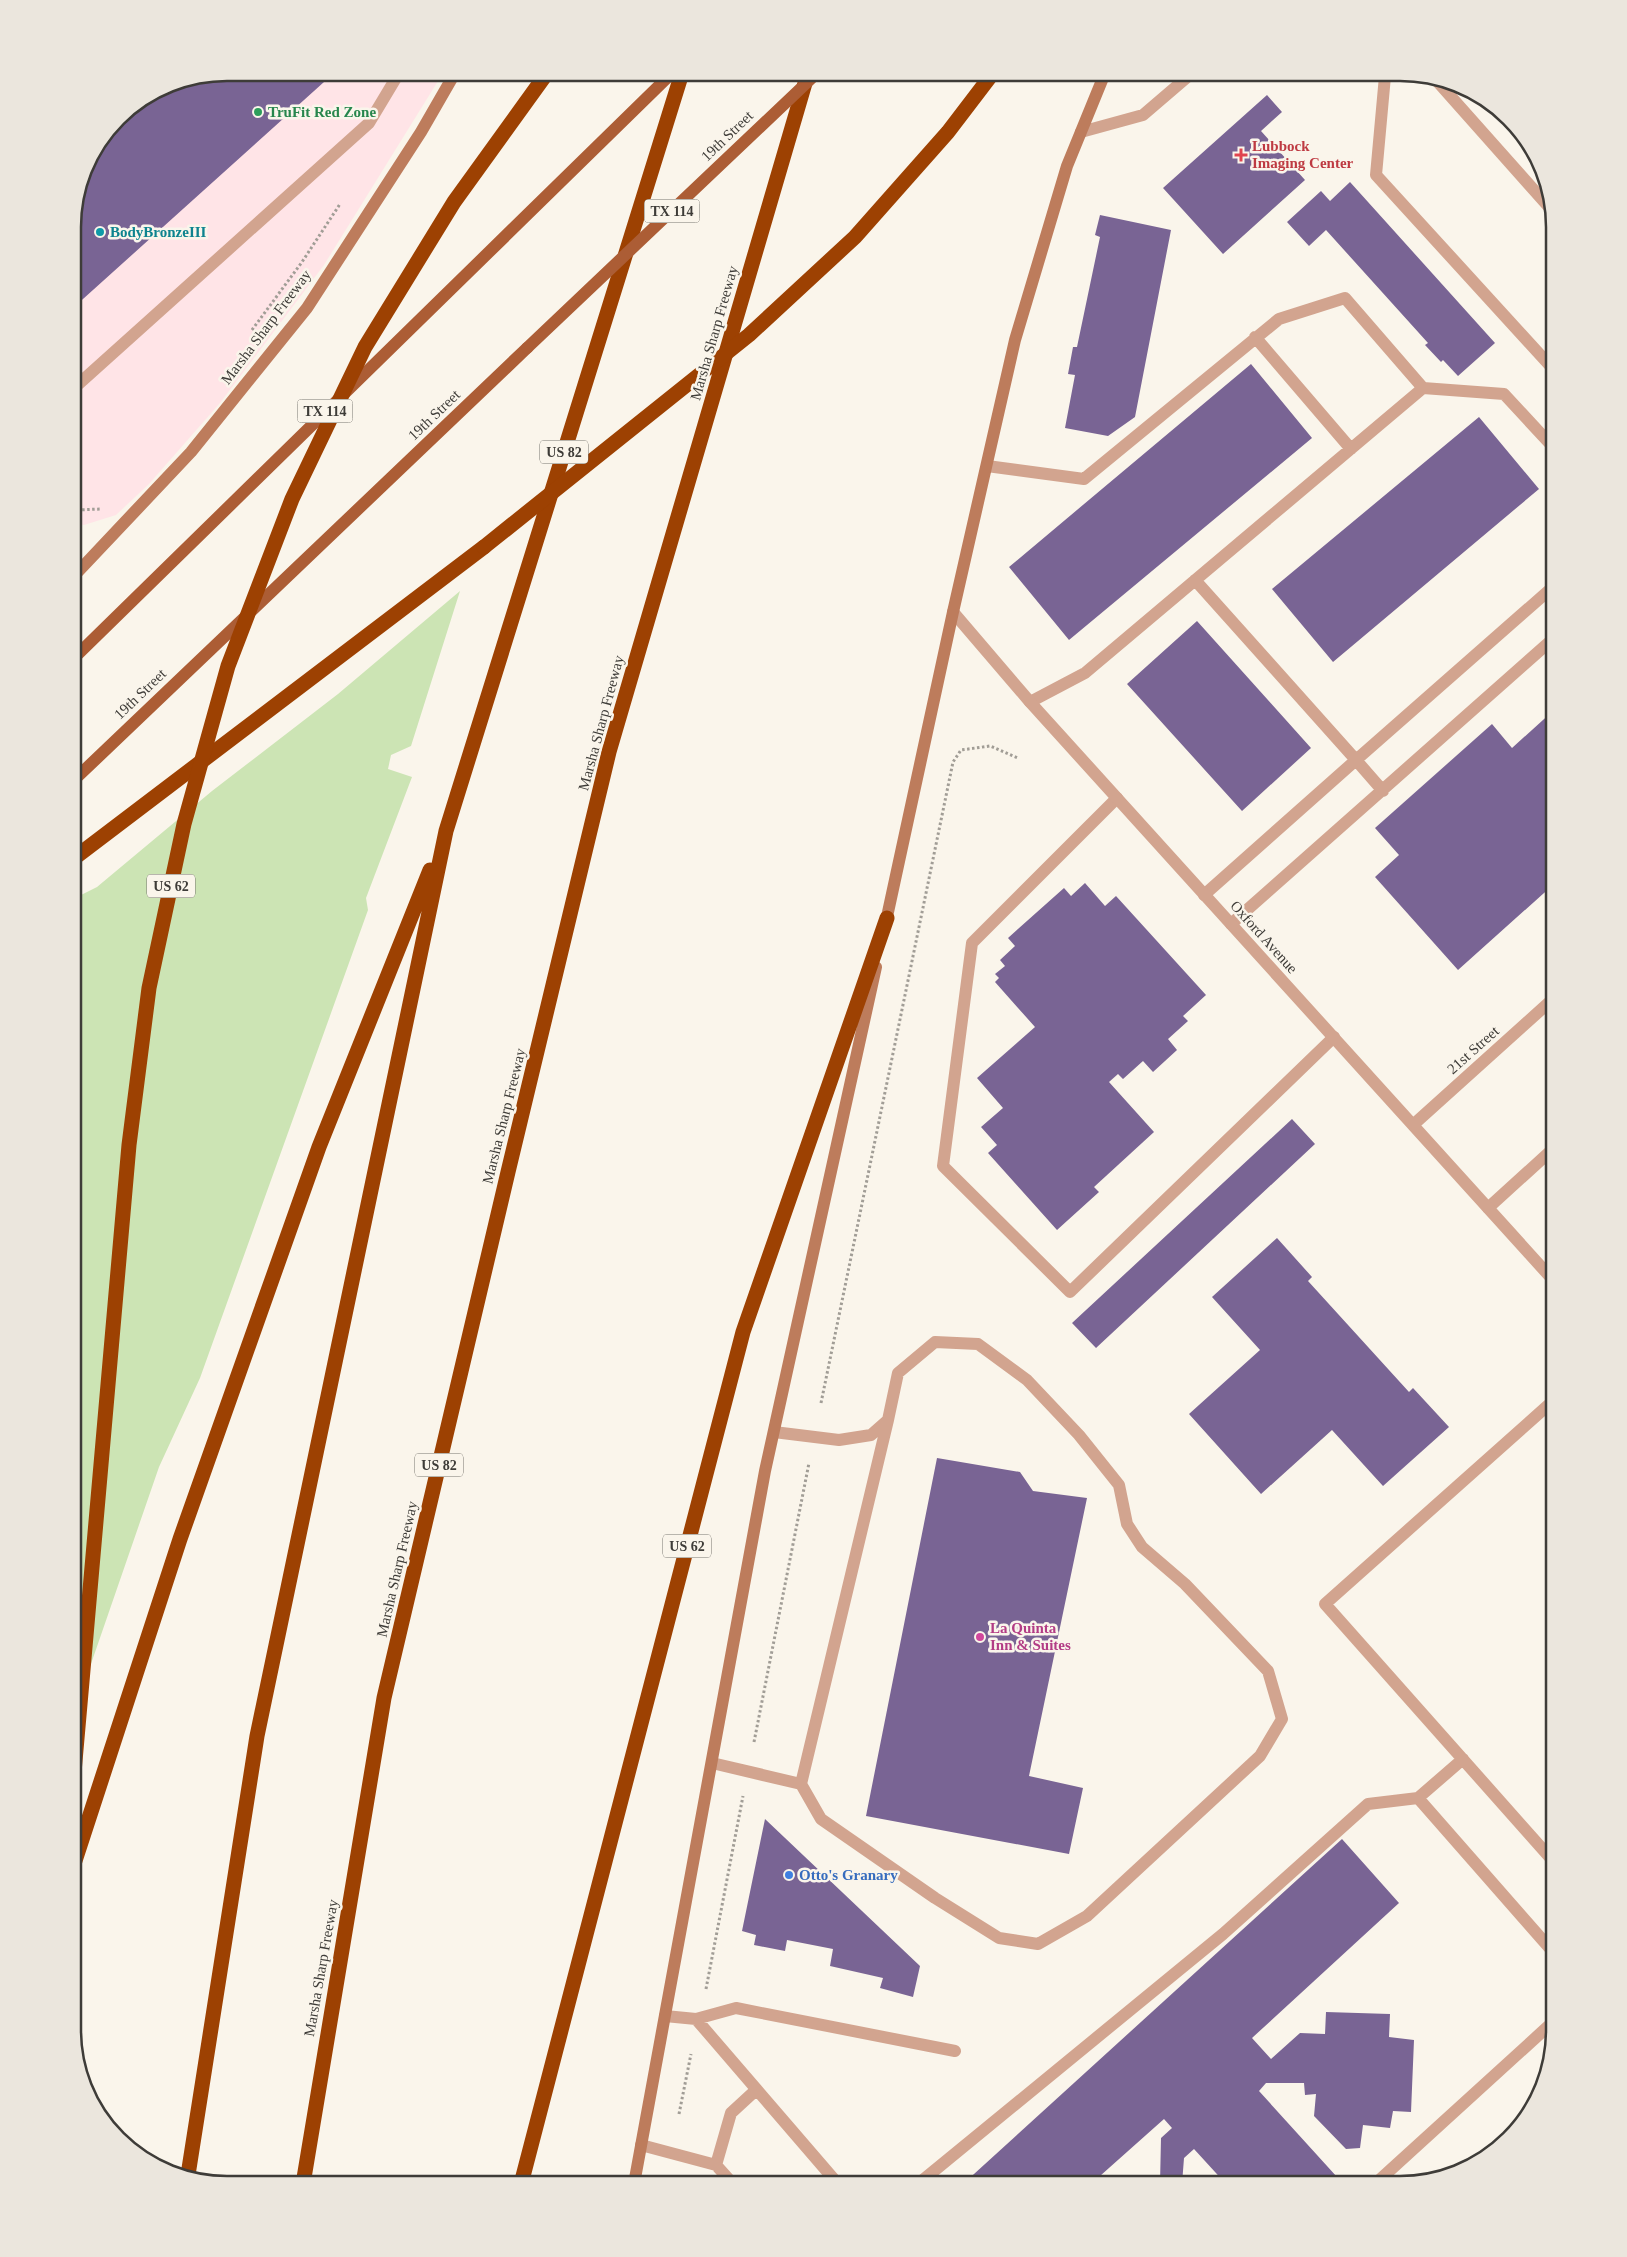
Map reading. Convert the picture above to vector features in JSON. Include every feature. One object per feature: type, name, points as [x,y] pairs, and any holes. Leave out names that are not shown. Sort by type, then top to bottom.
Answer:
[{"type":"highway","name":"US 62","points":[[81,1681],[129,1145],[149,988],[184,824],[232,657],[292,499],[361,356],[454,202],[541,82]]},
{"type":"highway","name":"US 82","points":[[189,2171],[257,1736],[446,831],[679,82]]},
{"type":"highway","name":"Marsha Sharp Freeway","points":[[304,2175],[384,1698],[508,1172],[610,752],[805,82]]},
{"type":"highway","points":[[82,852],[484,547],[764,322],[855,237],[948,132],[986,82]]},
{"type":"highway","points":[[81,1839],[180,1539],[319,1147],[446,831]]},
{"type":"highway","name":"US 62","points":[[523,2175],[743,1332],[886,918]]},
{"type":"main road","name":"Marsha Sharp Freeway","points":[[82,562],[191,452],[306,308],[422,132],[450,82]]},
{"type":"main road","name":"TX 114","points":[[82,649],[663,82]]},
{"type":"main road","name":"19th Street","points":[[82,773],[807,82]]},
{"type":"main road","name":"US 62","points":[[886,918],[1015,340],[1067,166],[1101,82]]},
{"type":"main road","points":[[636,2175],[774,1432],[886,918]]},
{"type":"street","points":[[82,381],[369,123],[393,82]]},
{"type":"street","points":[[1081,132],[1143,115],[1182,82]]},
{"type":"street","points":[[1382,82],[1376,175],[1546,361]]},
{"type":"street","points":[[1443,88],[1543,200]]},
{"type":"street","points":[[987,466],[1084,479],[1279,319],[1345,298],[1423,388]]},
{"type":"street","points":[[1255,337],[1351,449]]},
{"type":"street","points":[[1030,702],[1085,673],[1423,388],[1504,394],[1546,439]]},
{"type":"street","points":[[1195,580],[1383,790]]},
{"type":"street","points":[[1204,894],[1546,593]]},
{"type":"street","name":"Oxford Avenue","points":[[953,612],[1030,702],[1546,1272]]},
{"type":"street","points":[[1231,924],[1546,645]]},
{"type":"street","points":[[1117,798],[972,943],[943,1166],[1070,1292],[1334,1037]]},
{"type":"street","name":"21st Street","points":[[1413,1125],[1546,1005]]},
{"type":"street","points":[[1488,1208],[1546,1155]]},
{"type":"street","points":[[935,1342],[978,1344],[1026,1380],[1079,1435],[1119,1485],[1127,1524],[1142,1547],[1185,1584],[1268,1671],[1282,1719],[1260,1756],[1087,1916],[1038,1944],[999,1938],[935,1898],[821,1818],[801,1784],[898,1373],[935,1342]]},
{"type":"street","points":[[1546,1407],[1325,1604],[1546,1853]]},
{"type":"street","points":[[774,1432],[839,1440],[871,1435],[888,1420]]},
{"type":"street","points":[[928,2176],[1223,1934],[1368,1804],[1418,1798],[1463,1759]]},
{"type":"street","points":[[712,1763],[801,1784]]},
{"type":"street","points":[[1418,1798],[1546,1944]]},
{"type":"street","points":[[665,2016],[698,2019],[736,2008],[955,2051]]},
{"type":"street","points":[[698,2019],[756,2090],[831,2176]]},
{"type":"street","points":[[1384,2176],[1546,2028]]},
{"type":"street","points":[[716,2165],[731,2113],[756,2090]]},
{"type":"street","points":[[641,2145],[716,2165],[725,2175]]},
{"type":"path","points":[[248,336],[302,262],[344,197]]},
{"type":"path","points":[[82,510],[98,510],[103,508]]},
{"type":"path","points":[[821,1403],[953,762],[961,750],[990,746],[1018,758]]},
{"type":"path","points":[[754,1742],[809,1463]]},
{"type":"path","points":[[679,2114],[745,1788]]},
{"type":"shaded area","points":[[218,82],[437,82],[324,265],[220,403],[149,484],[116,515],[82,525],[82,218],[84,199],[92,172],[106,146],[124,124],[146,106],[172,92],[199,84]]},
{"type":"green space","points":[[460,591],[411,746],[391,755],[388,769],[412,777],[366,898],[368,910],[200,1378],[159,1467],[81,1692],[82,895],[97,887],[212,791],[338,694]]},
{"type":"building","points":[[218,82],[324,82],[82,300],[82,218],[86,190],[101,154],[124,124],[154,101],[172,92],[199,84]]},
{"type":"building","name":"Lubbock Imaging Center","points":[[1267,95],[1282,112],[1261,131],[1305,180],[1223,254],[1163,188]]},
{"type":"building","points":[[1350,182],[1495,343],[1458,376],[1425,345],[1428,343],[1326,230],[1309,246],[1287,222],[1321,191],[1330,201]]},
{"type":"building","points":[[1100,215],[1171,230],[1135,417],[1108,436],[1065,428],[1075,375],[1068,374],[1073,347],[1077,347],[1100,237],[1095,235]]},
{"type":"building","points":[[1251,364],[1312,438],[1069,640],[1009,567]]},
{"type":"building","points":[[1479,417],[1539,489],[1333,662],[1272,589]]},
{"type":"building","points":[[1197,621],[1311,748],[1242,811],[1127,684]]},
{"type":"building","points":[[1546,717],[1546,891],[1458,970],[1375,877],[1399,855],[1375,828],[1492,724],[1512,748]]},
{"type":"building","points":[[1085,883],[1105,906],[1116,896],[1206,995],[1183,1016],[1188,1021],[1168,1039],[1177,1050],[1153,1072],[1143,1061],[1123,1079],[1118,1074],[1109,1082],[1154,1132],[1094,1187],[1099,1192],[1057,1230],[988,1153],[997,1145],[981,1127],[1003,1108],[977,1078],[1035,1027],[995,982],[999,978],[995,974],[1005,966],[1000,960],[1015,946],[1008,938],[1064,888],[1071,896]]},
{"type":"building","points":[[1292,1119],[1315,1144],[1096,1348],[1072,1323]]},
{"type":"building","points":[[1277,1238],[1312,1277],[1308,1281],[1409,1392],[1413,1388],[1449,1427],[1383,1486],[1332,1430],[1261,1494],[1189,1414],[1260,1350],[1212,1297]]},
{"type":"building","name":"La Quinta Inn & Suites","points":[[937,1458],[1020,1472],[1033,1491],[1087,1498],[1029,1776],[1083,1788],[1069,1854],[866,1816]]},
{"type":"building","name":"Otto's Granary","points":[[765,1819],[920,1966],[913,1997],[880,1988],[883,1978],[830,1966],[833,1949],[787,1940],[785,1951],[754,1945],[756,1935],[742,1931]]},
{"type":"building","points":[[1342,1839],[1399,1903],[1252,2038],[1271,2059],[1300,2033],[1325,2034],[1326,2012],[1390,2014],[1389,2037],[1414,2040],[1411,2112],[1393,2111],[1390,2128],[1363,2125],[1360,2148],[1346,2149],[1314,2116],[1316,2094],[1305,2095],[1304,2083],[1266,2083],[1259,2091],[1336,2176],[1219,2176],[1194,2149],[1184,2158],[1183,2176],[1160,2176],[1161,2138],[1172,2128],[1164,2119],[1100,2176],[972,2176]]},
{"type":"place","name":"TruFit Red Zone","points":[[258,112]]},
{"type":"place","name":"Lubbock Imaging Center","points":[[1241,155]]},
{"type":"place","name":"BodyBronzeIII","points":[[100,232]]},
{"type":"place","name":"La Quinta Inn & Suites","points":[[980,1637]]},
{"type":"place","name":"Otto's Granary","points":[[789,1875]]}]
